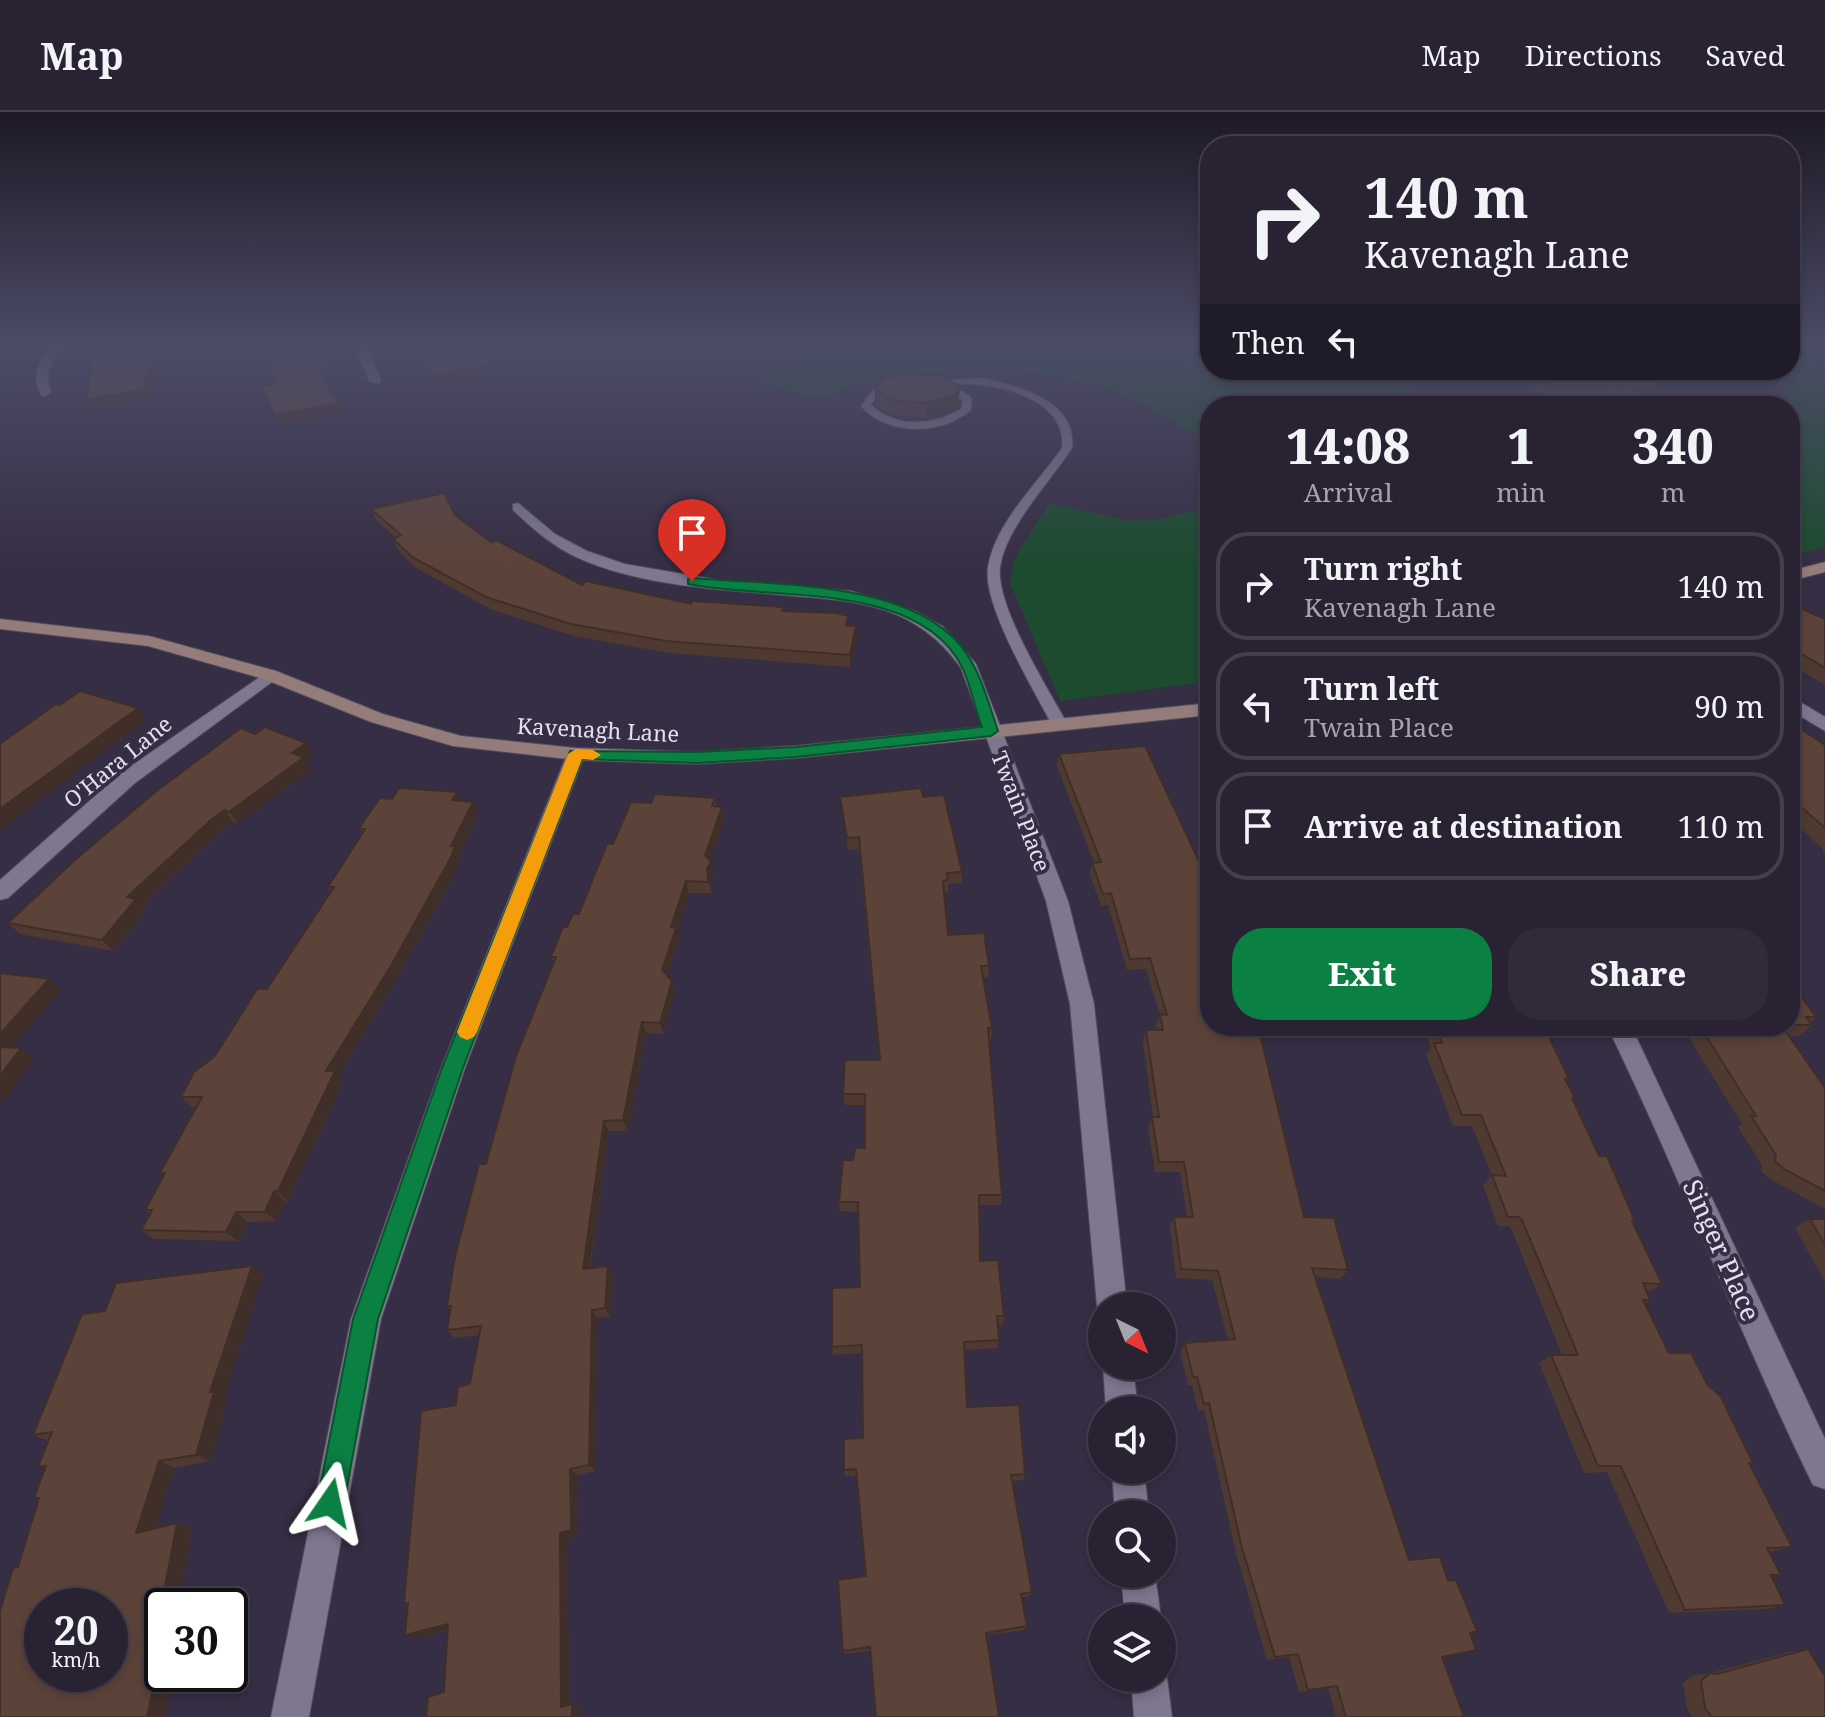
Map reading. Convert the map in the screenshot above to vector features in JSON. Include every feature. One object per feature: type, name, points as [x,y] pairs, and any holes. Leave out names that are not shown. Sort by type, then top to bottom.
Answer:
[{"type":"main road","points":[[1800,573],[1825,567]]},
{"type":"main road","name":"Kavenagh Lane","points":[[0,624],[149,641],[270,675],[377,718],[460,742],[576,754],[697,758],[796,752],[1200,710]]},
{"type":"street","name":"Twain Place","points":[[518,507],[550,537],[582,554],[621,568],[718,585],[851,596],[911,615],[936,630],[963,658],[970,668],[1057,901],[1082,1004],[1111,1292]]},
{"type":"street","name":"O'Hara Lane","points":[[0,892],[128,778],[270,675]]},
{"type":"street","points":[[1800,709],[1825,725]]},
{"type":"street","points":[[290,1717],[366,1319],[453,1068],[576,754]]},
{"type":"street","name":"Singer Place","points":[[1624,1036],[1648,1082],[1760,1337],[1825,1473]]},
{"type":"street","points":[[1150,1692],[1153,1717]]},
{"type":"lane","points":[[880,418],[890,422],[935,424],[955,418]]},
{"type":"lane","points":[[1059,418],[1068,427],[1071,438],[1067,448],[1013,524],[993,572],[995,594],[1060,725]]},
{"type":"green space","points":[[1167,418],[1200,418],[1200,437]]},
{"type":"green space","points":[[1800,418],[1825,418],[1825,547],[1800,553]]},
{"type":"green space","points":[[1049,503],[1131,521],[1200,509],[1200,682],[1060,701],[1010,583],[1015,558]]},
{"type":"building","points":[[444,493],[455,515],[491,542],[496,540],[582,585],[586,581],[691,604],[693,601],[783,607],[782,611],[848,616],[846,625],[856,626],[850,655],[666,641],[571,624],[486,597],[412,557],[393,539],[401,535],[371,509]]},
{"type":"building","points":[[1800,608],[1825,619],[1825,668],[1800,653]]},
{"type":"building","points":[[80,691],[138,708],[0,809],[0,744],[56,704],[60,705]]},
{"type":"building","points":[[265,727],[306,743],[292,753],[304,757],[229,812],[225,810],[212,819],[127,897],[136,899],[102,940],[8,923],[74,861],[154,793],[241,728],[255,734]]},
{"type":"building","points":[[1800,729],[1825,745],[1825,828],[1800,806]]},
{"type":"building","points":[[1145,746],[1200,864],[1200,1036],[1260,1036],[1304,1217],[1334,1218],[1348,1270],[1312,1268],[1409,1560],[1440,1557],[1448,1581],[1456,1580],[1477,1631],[1470,1633],[1476,1650],[1442,1657],[1464,1717],[1346,1717],[1337,1686],[1308,1690],[1298,1654],[1275,1657],[1242,1548],[1209,1403],[1204,1404],[1197,1377],[1193,1377],[1185,1343],[1235,1339],[1218,1271],[1181,1269],[1174,1217],[1193,1217],[1184,1162],[1159,1162],[1152,1117],[1159,1117],[1146,1030],[1163,1030],[1160,1014],[1167,1015],[1150,958],[1130,959],[1111,893],[1103,894],[1092,863],[1101,862],[1059,754]]},
{"type":"building","points":[[399,788],[457,792],[452,800],[473,802],[451,846],[455,846],[451,857],[392,964],[326,1071],[335,1071],[278,1191],[274,1191],[265,1212],[236,1212],[226,1232],[141,1230],[152,1210],[145,1210],[165,1173],[160,1173],[202,1097],[181,1097],[194,1072],[215,1056],[257,989],[267,989],[334,887],[328,887],[365,829],[359,828],[380,798],[392,799]]},
{"type":"building","points":[[921,788],[923,797],[944,795],[962,872],[947,873],[948,880],[943,881],[948,935],[984,933],[989,966],[981,966],[992,1028],[988,1028],[1002,1195],[979,1195],[980,1261],[998,1260],[1004,1316],[997,1316],[999,1340],[964,1342],[967,1407],[1019,1405],[1025,1474],[1011,1475],[1032,1592],[1021,1594],[1027,1626],[986,1633],[999,1717],[876,1717],[870,1647],[843,1651],[838,1580],[866,1576],[856,1469],[844,1470],[844,1439],[863,1438],[862,1345],[832,1347],[832,1288],[860,1287],[858,1202],[839,1202],[843,1160],[853,1160],[855,1148],[865,1148],[865,1094],[843,1094],[845,1060],[880,1060],[859,837],[847,838],[840,797]]},
{"type":"building","points":[[655,794],[715,798],[712,806],[722,807],[705,855],[711,862],[707,868],[708,882],[686,881],[671,927],[676,928],[662,970],[672,981],[660,1023],[642,1022],[623,1120],[604,1121],[583,1269],[608,1266],[605,1308],[592,1310],[589,1465],[570,1469],[571,1530],[560,1533],[561,1707],[572,1704],[572,1717],[426,1717],[428,1697],[444,1692],[448,1624],[405,1635],[408,1603],[404,1603],[421,1411],[456,1405],[458,1387],[470,1384],[481,1326],[447,1330],[451,1306],[447,1306],[455,1257],[479,1164],[486,1164],[516,1056],[556,957],[551,957],[563,927],[567,927],[573,914],[579,914],[607,844],[613,844],[631,802],[651,803]]},
{"type":"building","points":[[0,973],[49,979],[0,1034]]},
{"type":"building","points":[[1800,995],[1816,1017],[1806,1017],[1812,1025],[1800,1025]]},
{"type":"building","points":[[1439,1036],[1549,1036],[1569,1079],[1565,1079],[1575,1098],[1572,1098],[1599,1156],[1607,1156],[1635,1221],[1632,1221],[1662,1284],[1643,1283],[1650,1300],[1643,1300],[1669,1353],[1691,1353],[1707,1384],[1721,1397],[1753,1463],[1749,1463],[1792,1547],[1767,1548],[1781,1575],[1771,1575],[1785,1605],[1685,1610],[1621,1466],[1598,1466],[1551,1355],[1578,1355],[1522,1220],[1508,1217],[1492,1175],[1506,1176],[1481,1115],[1462,1115],[1434,1043],[1442,1043]]},
{"type":"building","points":[[1706,1036],[1789,1036],[1825,1088],[1825,1191],[1775,1161],[1776,1155],[1751,1116],[1756,1116]]},
{"type":"building","points":[[0,1047],[21,1048],[0,1076]]},
{"type":"building","points":[[1810,1219],[1825,1219],[1825,1245]]},
{"type":"building","points":[[252,1266],[210,1392],[214,1392],[196,1455],[159,1461],[136,1533],[177,1523],[165,1588],[144,1588],[144,1692],[152,1692],[147,1717],[0,1717],[0,1611],[13,1568],[18,1567],[39,1498],[34,1498],[46,1466],[38,1467],[52,1432],[33,1435],[82,1314],[105,1311],[116,1283]]},
{"type":"building","points":[[1808,1649],[1825,1676],[1825,1717],[1712,1717],[1705,1708],[1701,1681],[1710,1673],[1717,1674]]},
{"type":"slow traffic","points":[[467,1032],[576,754],[593,755]]},
{"type":"route","points":[[330,1503],[366,1319],[453,1068],[576,754],[697,758],[796,752],[991,731],[970,668],[936,630],[911,615],[851,596],[692,581]]}]
